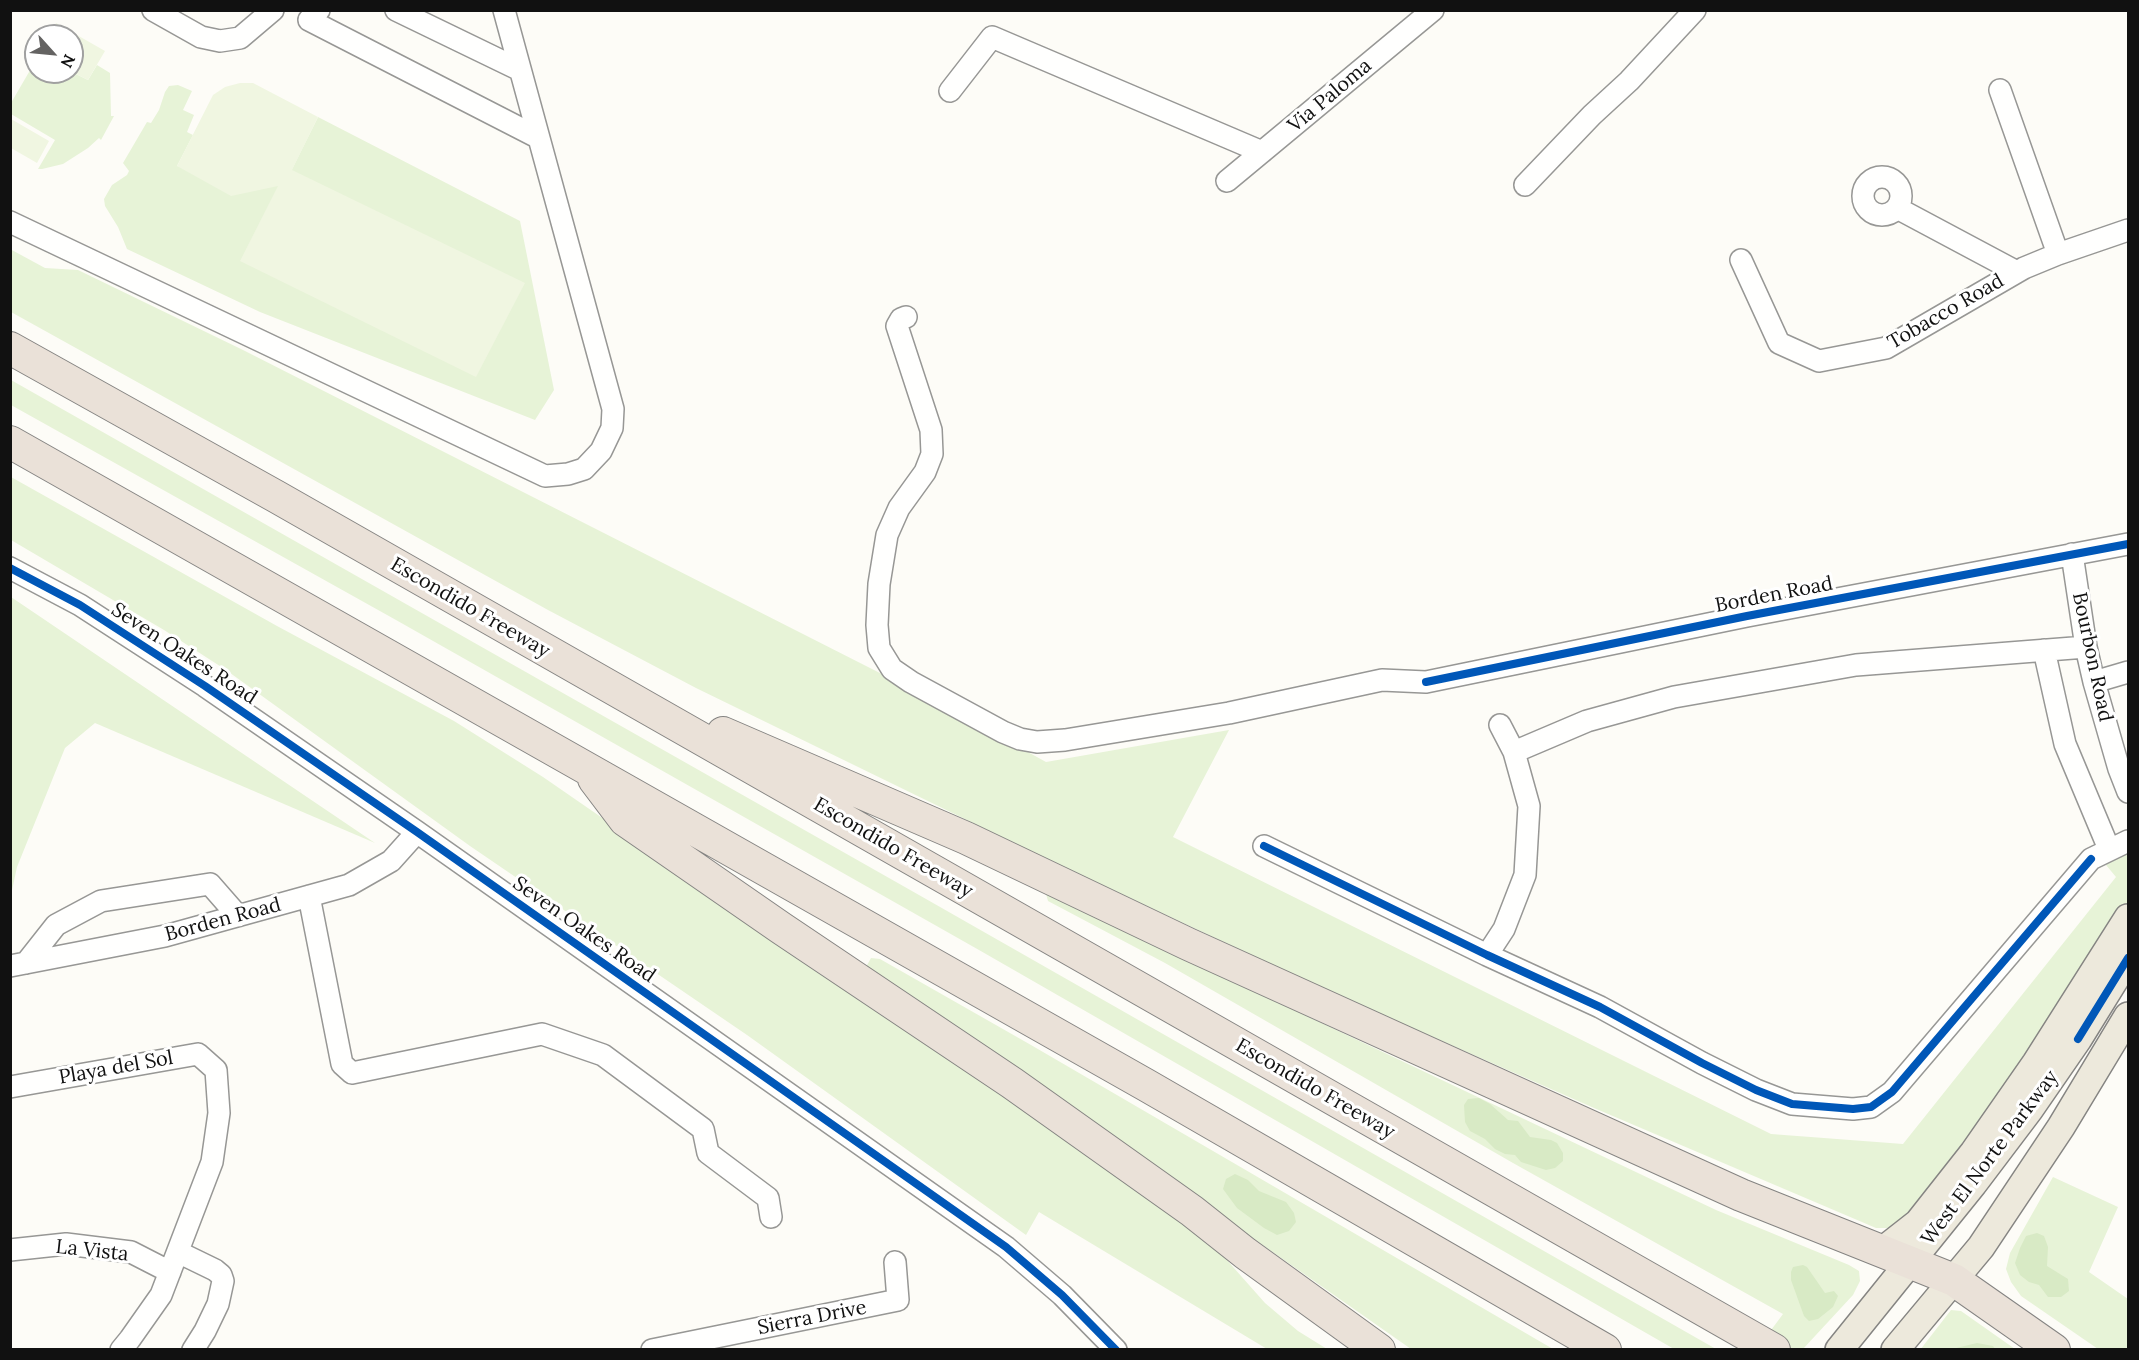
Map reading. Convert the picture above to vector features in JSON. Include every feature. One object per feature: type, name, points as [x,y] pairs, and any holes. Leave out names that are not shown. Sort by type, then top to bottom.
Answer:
[{"type":"highway","name":"Escondido Freeway","points":[[10,348],[1774,1350]]},
{"type":"highway","points":[[10,442],[1146,1085],[1605,1350]]},
{"type":"highway","points":[[597,680],[809,768],[966,838],[1207,953],[1730,1190],[1954,1280],[2054,1350]]},
{"type":"highway","points":[[587,769],[625,820],[1012,1083],[1192,1211],[1245,1253],[1379,1350]]},
{"type":"main road","points":[[1895,1257],[1918,1223],[1974,1152],[2036,1064],[2128,918]]},
{"type":"main road","name":"West El Norte Parkway","points":[[1839,1350],[1895,1257],[2029,1110],[2078,1039],[2128,958]]},
{"type":"main road","name":"West El Norte Parkway","points":[[1895,1350],[1981,1247],[2021,1190],[2125,1024],[2128,993]]},
{"type":"street","points":[[153,10],[201,37],[219,41],[240,38],[273,10]]},
{"type":"street","points":[[319,10],[309,20],[539,138]]},
{"type":"street","points":[[396,10],[520,70]]},
{"type":"street","points":[[10,222],[545,476],[568,474],[584,469],[601,451],[612,428],[613,409],[504,10]]},
{"type":"street","name":"Via Paloma","points":[[1227,181],[1433,10]]},
{"type":"street","points":[[1525,185],[1592,115],[1618,93],[1695,10]]},
{"type":"street","points":[[950,91],[992,37],[1262,152]]},
{"type":"street","points":[[2000,90],[2058,254]]},
{"type":"street","points":[[1897,208],[2017,272]]},
{"type":"street","name":"Tobacco Road","points":[[1741,260],[1779,343],[1819,362],[1886,348],[2017,272],[2058,254],[2128,230]]},
{"type":"street","name":"Borden Road","points":[[906,317],[901,319],[897,326],[931,430],[932,454],[924,472],[899,508],[887,534],[879,584],[877,625],[879,648],[892,669],[911,682],[1020,739],[1037,742],[1229,713],[1382,680],[1426,682],[1747,616],[2128,544]]},
{"type":"street","name":"Bourbon Road","points":[[2072,554],[2086,647],[2094,682],[2119,769],[2128,792]]},
{"type":"street","name":"Seven Oakes Road","points":[[10,568],[80,605],[205,686],[417,832],[1006,1247],[1062,1295],[1116,1350]]},
{"type":"street","points":[[1514,752],[1587,721],[1674,697],[1856,665],[2086,647]]},
{"type":"street","points":[[1264,846],[1487,955],[1600,1006],[1702,1063],[1756,1090],[1792,1104],[1853,1110],[1871,1107],[1892,1092],[2109,850],[2065,744],[2035,651]]},
{"type":"street","points":[[2094,682],[2128,672]]},
{"type":"street","points":[[1487,955],[1504,929],[1525,875],[1528,806],[1514,752],[1500,725]]},
{"type":"street","name":"Borden Road","points":[[18,965],[165,936],[349,885],[391,861],[417,832]]},
{"type":"street","points":[[18,965],[56,925],[101,901],[210,884],[238,916]]},
{"type":"street","points":[[309,896],[342,1064],[352,1073],[542,1034],[603,1055],[703,1129],[708,1153],[768,1198],[771,1217]]},
{"type":"street","name":"Playa del Sol","points":[[10,1087],[198,1054],[216,1070],[219,1113],[212,1162],[178,1252]]},
{"type":"street","name":"La Vista","points":[[10,1250],[66,1244],[131,1252],[170,1272]]},
{"type":"street","points":[[121,1350],[161,1295],[178,1252],[215,1270],[223,1281],[218,1304],[193,1350]]},
{"type":"street","name":"Sierra Drive","points":[[652,1350],[897,1300],[895,1262]]},
{"type":"green space","points":[[84,39],[105,51],[88,80],[84,78]]},
{"type":"green space","points":[[97,65],[110,73],[111,116],[114,116],[101,140],[99,138],[63,164],[38,169],[55,140],[11,114],[11,103],[24,81],[24,84],[84,84],[84,78],[88,80]]},
{"type":"green space","points":[[240,83],[253,83],[318,117],[292,170],[525,283],[476,377],[240,261],[278,186],[231,196],[177,166],[213,95],[225,87]]},
{"type":"green space","points":[[178,85],[192,91],[183,110],[194,115],[187,132],[193,135],[177,166],[284,185],[318,117],[520,221],[554,390],[535,420],[260,312],[127,249],[118,227],[105,206],[104,199],[112,185],[127,175],[129,171],[123,163],[147,122],[151,123],[159,110],[165,92],[169,86]]},
{"type":"green space","points":[[11,119],[49,141],[37,163],[11,148]]},
{"type":"green space","points":[[10,249],[45,268],[78,270],[243,350],[941,704],[1046,762],[1229,730],[1173,837],[1771,1134],[1903,1144],[2116,877],[2106,865],[2121,849],[2128,849],[2128,905],[1943,1174],[1898,1226],[1876,1228],[1594,1108],[1324,989],[1053,862],[696,688],[548,610],[11,312]]},
{"type":"green space","points":[[11,380],[1716,1349],[1674,1349],[979,950],[11,405]]},
{"type":"green space","points":[[11,477],[277,626],[454,721],[543,777],[1173,1212],[1218,1250],[1265,1303],[1298,1331],[1327,1349],[1267,1349],[1039,1212],[1026,1235],[747,1035],[470,846],[226,670],[164,630],[11,540]]},
{"type":"green space","points":[[11,597],[375,843],[95,723],[65,748],[17,867],[11,895]]},
{"type":"green space","points":[[1051,890],[1290,1008],[1716,1210],[1849,1265],[1859,1271],[1860,1281],[1853,1295],[1803,1349],[1757,1349],[1783,1314],[1513,1163],[1165,963],[1048,901],[1046,894]]},
{"type":"green space","points":[[871,958],[880,959],[1031,1045],[1553,1349],[1411,1349],[866,967]]},
{"type":"green space","points":[[1479,1098],[1490,1104],[1508,1120],[1518,1121],[1530,1137],[1557,1143],[1563,1153],[1563,1161],[1555,1168],[1546,1170],[1521,1162],[1515,1155],[1505,1154],[1495,1149],[1485,1139],[1470,1131],[1465,1122],[1464,1105],[1468,1099]]},
{"type":"green space","points":[[1235,1174],[1248,1180],[1259,1191],[1286,1202],[1294,1213],[1296,1222],[1289,1231],[1277,1235],[1237,1208],[1223,1189],[1226,1179]]},
{"type":"green space","points":[[2053,1177],[2118,1207],[2089,1272],[2128,1299],[2128,1349],[2098,1349],[2021,1296],[2011,1282],[2006,1269],[2010,1253]]},
{"type":"green space","points":[[2037,1233],[2044,1236],[2048,1247],[2047,1266],[2068,1279],[2069,1291],[2061,1297],[2048,1297],[2039,1285],[2029,1282],[2020,1275],[2015,1263],[2026,1236]]},
{"type":"green space","points":[[1803,1265],[1807,1267],[1825,1293],[1834,1291],[1838,1296],[1833,1307],[1818,1319],[1809,1321],[1804,1316],[1791,1280],[1793,1267]]},
{"type":"green space","points":[[1951,1310],[1961,1311],[2015,1349],[1920,1350]]},
{"type":"green space","points":[[1977,1343],[1993,1346],[1995,1349],[1952,1349]]},
{"type":"cycle path","points":[[1426,682],[1747,616],[2128,544]]},
{"type":"cycle path","points":[[10,568],[80,605],[205,686],[417,832],[1006,1247],[1062,1295],[1116,1350]]},
{"type":"cycle path","points":[[1264,846],[1487,955],[1600,1007],[1756,1090],[1792,1104],[1853,1109],[1871,1107],[1892,1092],[2091,859]]},
{"type":"cycle path","points":[[2078,1039],[2128,958]]}]
